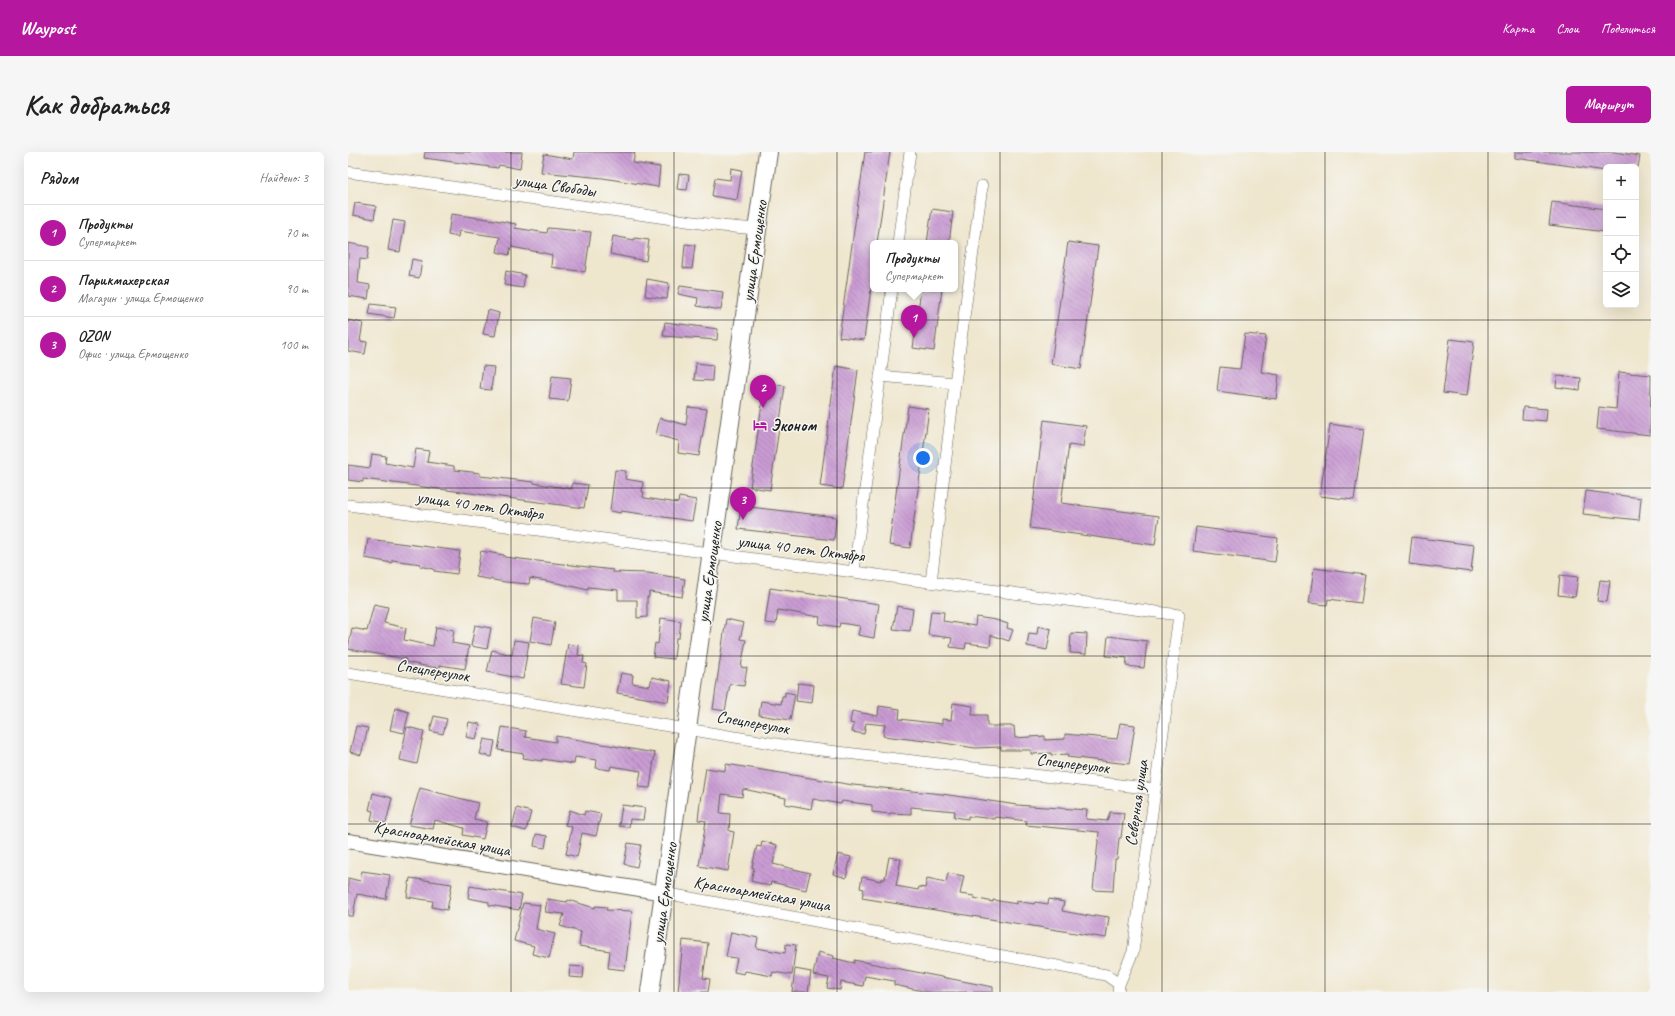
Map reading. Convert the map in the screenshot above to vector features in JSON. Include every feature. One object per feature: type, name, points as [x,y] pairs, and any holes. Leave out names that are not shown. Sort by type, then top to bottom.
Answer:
[{"type":"highway","name":"улица Ермощенко","points":[[650,992],[768,152]]},
{"type":"street","points":[[898,240],[910,152]]},
{"type":"street","name":"улица Свободы","points":[[348,172],[721,226],[757,229]]},
{"type":"street","points":[[931,582],[955,384],[982,186]]},
{"type":"street","points":[[854,571],[892,292]]},
{"type":"street","points":[[880,376],[955,384]]},
{"type":"street","name":"улица 40 лет Октября","points":[[348,505],[1179,615]]},
{"type":"street","name":"Северная улица","points":[[1118,988],[1133,952],[1154,789],[1179,615]]},
{"type":"street","name":"Спецпереулок","points":[[348,673],[795,747],[1154,789]]},
{"type":"street","name":"Красноармейская улица","points":[[348,841],[664,893],[1106,975],[1118,988]]},
{"type":"building","points":[[425,152],[522,152],[520,169],[499,165],[498,168],[424,158]]},
{"type":"building","points":[[574,152],[635,152],[633,163],[660,167],[658,187],[603,178],[541,172],[544,154],[573,159]]},
{"type":"building","points":[[865,152],[890,152],[877,240],[870,240],[870,292],[864,340],[839,337]]},
{"type":"building","points":[[1515,152],[1614,152],[1640,156],[1639,164],[1603,164],[1603,171],[1515,158]]},
{"type":"building","points":[[731,168],[742,170],[737,200],[712,196],[715,178],[730,180]]},
{"type":"building","points":[[679,174],[689,175],[687,190],[677,189]]},
{"type":"building","points":[[1552,202],[1603,209],[1603,232],[1549,225]]},
{"type":"building","points":[[355,203],[376,206],[374,219],[353,215]]},
{"type":"building","points":[[932,209],[953,212],[949,240],[927,240]]},
{"type":"building","points":[[451,214],[516,224],[515,228],[547,233],[548,228],[591,232],[585,272],[551,267],[552,255],[544,253],[511,247],[509,255],[497,252],[500,237],[459,231],[458,237],[448,235]]},
{"type":"building","points":[[393,220],[405,222],[400,252],[388,250]]},
{"type":"building","points":[[613,236],[634,240],[635,238],[649,240],[646,261],[610,254]]},
{"type":"building","points":[[1068,242],[1098,246],[1081,369],[1051,364]]},
{"type":"building","points":[[348,243],[369,247],[367,260],[360,259],[358,283],[370,285],[368,299],[348,296]]},
{"type":"building","points":[[685,244],[695,245],[692,269],[683,268]]},
{"type":"building","points":[[412,259],[422,261],[419,278],[409,276]]},
{"type":"building","points":[[506,271],[525,275],[523,288],[504,285]]},
{"type":"building","points":[[647,279],[669,283],[667,299],[645,296]]},
{"type":"building","points":[[680,286],[723,292],[721,310],[697,306],[698,298],[678,294]]},
{"type":"building","points":[[921,292],[942,292],[934,351],[913,348]]},
{"type":"building","points":[[371,304],[396,307],[394,318],[369,314]]},
{"type":"building","points":[[488,310],[499,313],[495,336],[483,334]]},
{"type":"building","points":[[348,320],[363,323],[360,341],[367,342],[365,354],[348,351]]},
{"type":"building","points":[[665,322],[718,329],[717,340],[663,336]]},
{"type":"building","points":[[1245,334],[1266,336],[1261,372],[1279,375],[1276,399],[1217,391],[1220,367],[1240,369]]},
{"type":"building","points":[[1450,339],[1474,342],[1467,396],[1443,393]]},
{"type":"building","points":[[696,363],[713,365],[712,381],[694,380]]},
{"type":"building","points":[[483,366],[494,367],[491,390],[480,389]]},
{"type":"building","points":[[836,366],[858,370],[842,489],[820,486]]},
{"type":"building","points":[[1619,372],[1651,375],[1650,435],[1597,429],[1599,407],[1616,409]]},
{"type":"building","points":[[552,376],[571,378],[568,401],[549,399]]},
{"type":"building","points":[[1557,376],[1581,378],[1580,390],[1556,387]]},
{"type":"building","points":[[765,383],[785,386],[770,490],[750,487]]},
{"type":"building","points":[[908,406],[929,409],[910,548],[889,545]]},
{"type":"building","points":[[688,407],[707,409],[699,456],[678,453],[679,441],[656,435],[660,418],[686,425]]},
{"type":"building","points":[[1523,407],[1547,409],[1546,421],[1522,419]]},
{"type":"building","points":[[1044,420],[1086,426],[1083,447],[1069,445],[1061,503],[1159,516],[1155,545],[1030,528]]},
{"type":"building","points":[[1330,424],[1364,429],[1354,500],[1320,496]]},
{"type":"building","points":[[416,449],[429,451],[427,462],[454,466],[454,470],[480,473],[480,476],[534,482],[572,489],[572,483],[588,485],[584,508],[363,479],[363,482],[348,480],[348,465],[370,468],[372,454],[386,456],[385,463],[413,468]]},
{"type":"building","points":[[615,470],[626,471],[625,479],[643,482],[642,492],[644,492],[643,497],[645,498],[678,503],[679,497],[696,500],[692,521],[621,511],[621,513],[610,511]]},
{"type":"building","points":[[1586,491],[1641,498],[1639,520],[1583,514]]},
{"type":"building","points":[[741,506],[836,517],[834,540],[738,529]]},
{"type":"building","points":[[1196,527],[1278,538],[1275,562],[1193,551]]},
{"type":"building","points":[[1412,537],[1474,545],[1471,572],[1409,564]]},
{"type":"building","points":[[368,539],[460,551],[457,574],[434,571],[434,569],[420,566],[421,564],[392,560],[392,563],[365,558]]},
{"type":"building","points":[[481,551],[504,555],[504,557],[613,570],[612,572],[648,573],[685,579],[682,597],[649,592],[649,597],[647,597],[647,617],[637,618],[637,600],[618,600],[618,590],[588,587],[588,590],[530,578],[529,584],[476,577]]},
{"type":"building","points":[[1314,568],[1365,575],[1361,603],[1328,599],[1327,605],[1309,603]]},
{"type":"building","points":[[1560,575],[1578,577],[1575,597],[1558,595]]},
{"type":"building","points":[[1600,580],[1610,581],[1607,602],[1597,601]]},
{"type":"building","points":[[770,588],[879,604],[874,638],[858,635],[860,626],[840,623],[839,627],[819,624],[820,617],[778,610],[776,624],[765,623]]},
{"type":"building","points":[[374,604],[388,607],[384,623],[406,628],[404,640],[433,646],[436,627],[454,630],[452,643],[469,646],[465,669],[440,665],[440,668],[425,666],[405,662],[406,659],[348,649],[352,628],[367,631]]},
{"type":"building","points":[[897,606],[913,609],[910,631],[893,629]]},
{"type":"building","points":[[931,611],[944,612],[943,621],[975,626],[976,617],[996,620],[1008,624],[1007,628],[1013,630],[1009,641],[991,635],[990,646],[966,643],[965,649],[950,647],[952,638],[928,635]]},
{"type":"building","points":[[534,618],[555,622],[551,645],[530,641]]},
{"type":"building","points":[[661,618],[681,621],[679,638],[676,638],[674,659],[653,657],[655,643],[658,644]]},
{"type":"building","points":[[726,619],[744,623],[740,639],[746,640],[741,667],[747,668],[744,686],[730,684],[725,711],[713,709]]},
{"type":"building","points":[[475,625],[491,628],[487,649],[471,646]]},
{"type":"building","points":[[1038,626],[1051,629],[1047,650],[1027,646],[1029,633],[1037,634]]},
{"type":"building","points":[[1071,633],[1087,634],[1086,654],[1070,653]]},
{"type":"building","points":[[1108,636],[1147,641],[1144,668],[1126,666],[1127,658],[1106,656]]},
{"type":"building","points":[[514,640],[529,642],[523,679],[487,672],[492,650],[512,655]]},
{"type":"building","points":[[568,644],[579,646],[578,655],[584,656],[583,663],[587,664],[584,687],[561,684]]},
{"type":"building","points":[[621,673],[633,675],[632,683],[650,686],[652,677],[671,681],[668,702],[617,693]]},
{"type":"building","points":[[798,683],[814,685],[812,703],[796,701]]},
{"type":"building","points":[[785,692],[795,694],[790,720],[759,715],[761,701],[781,704],[782,696],[785,696]]},
{"type":"building","points":[[953,703],[973,706],[972,715],[987,715],[987,726],[1014,726],[1015,738],[1045,736],[1045,740],[1065,739],[1065,734],[1117,739],[1120,723],[1135,725],[1129,764],[1067,757],[1068,754],[1031,754],[1031,750],[1001,750],[1001,747],[975,748],[925,740],[883,736],[885,725],[866,723],[864,734],[852,732],[854,724],[850,723],[852,711],[878,716],[879,706],[900,709],[899,719],[942,724],[942,719],[951,720]]},
{"type":"building","points":[[395,708],[409,712],[404,733],[390,730]]},
{"type":"building","points":[[434,716],[447,719],[443,734],[430,731]]},
{"type":"building","points":[[469,722],[480,724],[476,739],[466,737]]},
{"type":"building","points":[[356,726],[368,728],[361,755],[350,752]]},
{"type":"building","points":[[407,727],[424,731],[417,764],[400,760]]},
{"type":"building","points":[[502,727],[526,731],[525,737],[556,742],[556,736],[655,753],[650,788],[638,787],[641,771],[611,766],[610,770],[596,768],[597,760],[575,757],[574,764],[542,759],[542,761],[523,758],[524,754],[498,750]]},
{"type":"building","points":[[484,739],[495,741],[492,757],[480,754]]},
{"type":"building","points":[[726,764],[853,785],[942,794],[1017,805],[1087,810],[1086,819],[1107,821],[1110,812],[1124,813],[1117,859],[1115,859],[1113,891],[1093,890],[1099,832],[1026,825],[1027,821],[995,817],[994,819],[968,816],[968,819],[954,817],[955,811],[911,807],[911,814],[872,812],[872,805],[842,801],[841,804],[813,799],[811,809],[785,804],[786,798],[743,789],[742,797],[722,794],[720,813],[730,814],[729,831],[734,832],[728,871],[699,866],[706,821],[698,820],[706,768],[725,771]]},
{"type":"building","points":[[420,788],[478,803],[474,819],[487,822],[483,839],[463,835],[464,828],[435,820],[433,829],[409,825]]},
{"type":"building","points":[[373,793],[392,798],[386,823],[371,820],[373,811],[369,810]]},
{"type":"building","points":[[622,805],[645,808],[643,820],[630,819],[629,827],[619,826]]},
{"type":"building","points":[[517,808],[531,812],[526,831],[512,827]]},
{"type":"building","points":[[570,810],[584,815],[585,811],[601,814],[596,836],[582,833],[577,857],[566,854],[572,827],[565,825]]},
{"type":"building","points":[[536,834],[547,836],[545,848],[534,846]]},
{"type":"building","points":[[762,841],[777,845],[773,864],[810,873],[806,890],[771,882],[770,886],[751,881],[754,868],[752,867],[757,846],[761,847]]},
{"type":"building","points":[[628,843],[641,845],[637,867],[624,864]]},
{"type":"building","points":[[838,854],[851,857],[846,878],[833,874]]},
{"type":"building","points":[[889,857],[901,859],[896,886],[918,890],[919,887],[925,888],[927,878],[946,882],[948,873],[964,876],[960,894],[974,896],[974,898],[993,902],[993,900],[1017,904],[1017,901],[1034,904],[1035,902],[1048,904],[1049,899],[1064,902],[1062,911],[1095,917],[1095,915],[1109,917],[1106,938],[862,898],[864,889],[860,888],[862,877],[881,881],[881,879],[885,879]]},
{"type":"building","points":[[362,871],[390,875],[386,899],[357,894],[353,916],[348,916],[348,878],[360,881]]},
{"type":"building","points":[[410,878],[452,884],[447,910],[432,907],[433,901],[407,897]]},
{"type":"building","points":[[470,886],[522,895],[519,910],[489,905],[489,902],[468,898]]},
{"type":"building","points":[[547,899],[567,902],[568,900],[595,908],[595,906],[607,907],[606,910],[632,911],[625,970],[608,968],[610,951],[579,946],[581,932],[560,926],[564,914],[545,912]]},
{"type":"building","points":[[523,903],[540,905],[536,929],[555,934],[549,958],[532,954],[534,946],[514,941]]},
{"type":"building","points":[[731,932],[758,938],[756,948],[785,953],[786,944],[796,945],[792,975],[773,972],[772,976],[745,971],[744,974],[734,972],[737,958],[726,957]]},
{"type":"building","points":[[683,940],[708,943],[703,978],[710,979],[708,992],[678,992]]},
{"type":"building","points":[[818,952],[834,956],[833,958],[854,963],[854,960],[993,987],[993,992],[928,992],[894,985],[894,981],[865,976],[863,986],[841,982],[840,990],[827,988],[829,978],[813,975]]},
{"type":"building","points":[[570,966],[584,967],[583,978],[569,977]]},
{"type":"building","points":[[795,969],[811,972],[808,992],[792,992]]},
{"type":"place","name":"Продукты","points":[[914,338]]},
{"type":"place","name":"Парикмахерская","points":[[763,408]]},
{"type":"place","name":"Эконом","points":[[760,425]]},
{"type":"place","name":"OZON","points":[[743,520]]}]
